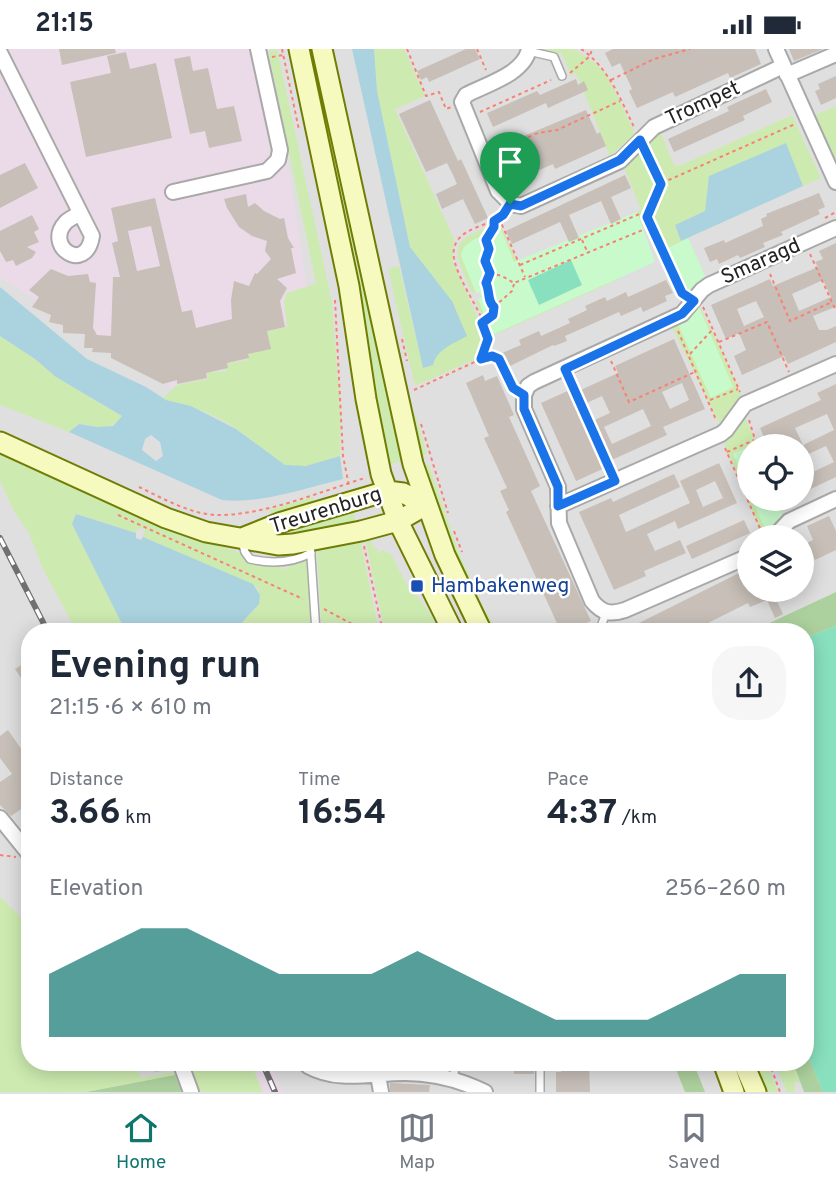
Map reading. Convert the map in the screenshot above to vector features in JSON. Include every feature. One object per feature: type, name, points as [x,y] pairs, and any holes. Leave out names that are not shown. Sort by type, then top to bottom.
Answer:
[{"type":"main road","points":[[299,49],[349,286],[366,399],[384,482],[398,521],[449,623]]},
{"type":"main road","points":[[322,49],[422,461],[426,505],[445,555],[478,623]]},
{"type":"main road","name":"Treurenburg","points":[[0,442],[166,518],[206,532],[278,545],[310,547],[398,521],[426,505]]},
{"type":"main road","name":"Treurenburg","points":[[241,538],[351,492],[384,482],[426,505]]},
{"type":"main road","points":[[726,1071],[734,1092]]},
{"type":"main road","points":[[747,1071],[755,1092]]},
{"type":"street","points":[[173,192],[267,171],[278,160],[280,150],[258,49]]},
{"type":"street","points":[[776,49],[836,183]]},
{"type":"street","points":[[510,204],[498,191],[461,102],[466,95],[517,69],[527,59],[529,50]]},
{"type":"street","points":[[0,53],[80,213]]},
{"type":"street","name":"Trompet","points":[[510,204],[521,206],[620,160],[654,127],[785,70],[836,54]]},
{"type":"street","name":"Smaragd","points":[[524,395],[528,386],[682,314],[709,285],[836,228]]},
{"type":"street","points":[[558,506],[721,434],[745,404],[836,364]]},
{"type":"street","points":[[524,395],[524,409],[558,487],[559,523],[592,601],[606,613],[625,611],[737,561]]},
{"type":"street","points":[[787,525],[789,521],[836,499]]},
{"type":"street","points":[[0,818],[21,844]]},
{"type":"street","points":[[183,1071],[191,1092]]},
{"type":"street","points":[[317,1071],[344,1077],[406,1073],[453,1080],[485,1092]]},
{"type":"street","points":[[378,1075],[381,1092]]},
{"type":"lane","points":[[529,50],[554,57],[562,76]]},
{"type":"lane","points":[[310,547],[316,623]]},
{"type":"lane","points":[[602,623],[606,613]]},
{"type":"lane","points":[[453,1080],[454,1071]]},
{"type":"lane","points":[[540,1071],[540,1092]]},
{"type":"path","points":[[282,49],[300,131]]},
{"type":"path","points":[[407,49],[426,96],[439,92],[446,109],[461,102]]},
{"type":"path","points":[[477,49],[491,82]]},
{"type":"path","points":[[581,49],[610,80],[661,184]]},
{"type":"path","points":[[468,118],[570,73],[590,56],[592,49]]},
{"type":"path","points":[[610,80],[654,59],[690,49]]},
{"type":"path","points":[[484,157],[538,133],[557,130],[621,101]]},
{"type":"path","points":[[647,217],[661,184],[807,119]]},
{"type":"path","points":[[481,359],[488,339],[455,262],[454,248],[458,239],[499,218],[510,204]]},
{"type":"path","points":[[520,265],[644,212],[682,293],[703,307],[745,404],[752,434]]},
{"type":"path","points":[[499,218],[526,278]]},
{"type":"path","points":[[494,221],[494,227],[486,240],[489,249],[485,261],[490,273],[486,283],[490,302],[494,307]]},
{"type":"path","points":[[514,283],[651,226]]},
{"type":"path","points":[[581,239],[588,252]]},
{"type":"path","points":[[805,242],[836,311]]},
{"type":"path","points":[[764,261],[790,321],[832,302]]},
{"type":"path","points":[[490,273],[514,283]]},
{"type":"path","points":[[482,323],[493,315],[494,307],[512,291],[514,283]]},
{"type":"path","points":[[334,296],[343,456],[351,492]]},
{"type":"path","points":[[718,343],[767,322],[794,382]]},
{"type":"path","points":[[690,355],[713,329]]},
{"type":"path","points":[[401,333],[408,368]]},
{"type":"path","points":[[607,350],[629,402],[697,371]]},
{"type":"path","points":[[412,390],[492,356],[499,359],[513,388],[524,395]]},
{"type":"path","points":[[565,369],[615,481]]},
{"type":"path","points":[[709,401],[739,389]]},
{"type":"path","points":[[421,423],[422,461],[449,518]]},
{"type":"path","points":[[726,452],[737,447]]},
{"type":"path","name":"Treurenburg","points":[[132,484],[179,505],[215,515],[259,510],[351,492],[384,482]]},
{"type":"path","points":[[118,515],[315,604],[350,623]]},
{"type":"path","points":[[453,530],[462,553]]},
{"type":"path","points":[[361,531],[381,623]]},
{"type":"path","points":[[772,1071],[780,1092]]},
{"type":"shaded area","points":[[0,49],[836,49],[836,1092],[163,1092],[159,1078],[0,1092]]},
{"type":"shaded area","points":[[0,49],[270,49],[311,313],[171,388],[0,277]]},
{"type":"shaded area","points":[[254,1071],[274,1071],[283,1092],[263,1092]]},
{"type":"green space","points":[[277,49],[332,302],[341,416],[340,456],[298,467],[277,462],[238,430],[214,416],[163,398],[177,385],[208,379],[207,373],[226,371],[225,364],[248,360],[248,354],[271,349],[267,331],[287,327],[284,302],[286,293],[316,284],[268,51]]},
{"type":"green space","points":[[304,49],[313,49],[406,460],[385,466]]},
{"type":"green space","points":[[374,49],[404,49],[425,96],[395,109],[454,239],[453,262],[485,334],[485,348],[478,358],[417,385],[414,382],[388,269],[399,266],[423,368],[433,365],[436,355],[442,350],[451,301],[410,247],[377,91]]},
{"type":"green space","points":[[535,49],[574,49],[595,63],[605,73],[635,134],[610,156],[576,73],[571,75],[561,52],[550,58]]},
{"type":"green space","points":[[836,106],[836,165],[813,116]]},
{"type":"green space","points":[[792,115],[821,178],[803,186],[785,144],[706,211],[676,225],[681,241],[688,238],[706,278],[688,291],[651,216],[667,187],[647,139],[659,128],[674,165],[679,166]]},
{"type":"green space","points":[[641,145],[659,183],[659,189],[645,217],[648,224],[606,242],[621,278],[492,336],[476,302],[482,296],[480,292],[472,293],[460,264],[458,254],[463,241],[499,222],[519,266],[641,210],[622,162]]},
{"type":"green space","points":[[637,212],[655,262],[492,335],[478,299],[482,297],[480,292],[476,293],[461,256],[462,250],[470,242],[501,229],[514,262]]},
{"type":"green space","points":[[688,238],[706,278],[691,294],[668,248]]},
{"type":"green space","points":[[571,260],[582,285],[539,305],[528,280]]},
{"type":"green space","points":[[698,304],[744,401],[721,427],[673,329]]},
{"type":"green space","points":[[699,307],[733,387],[711,398],[678,324]]},
{"type":"green space","points":[[0,336],[35,359],[56,377],[123,417],[107,426],[79,424],[69,432],[0,405]]},
{"type":"green space","points":[[415,414],[427,454],[420,456],[410,415]]},
{"type":"green space","points":[[744,415],[753,434],[737,434],[737,474],[722,438]]},
{"type":"green space","points":[[0,450],[198,538],[238,552],[253,564],[279,564],[280,568],[289,569],[289,564],[299,564],[306,560],[311,600],[306,602],[310,604],[311,623],[241,623],[259,604],[259,590],[255,586],[143,537],[145,529],[138,528],[136,533],[76,514],[72,524],[122,623],[72,623],[43,569],[29,533],[14,511],[0,481]]},
{"type":"green space","points":[[429,465],[459,553],[493,623],[484,623],[468,592],[422,466]]},
{"type":"green space","points":[[313,497],[315,504],[275,518],[269,510]]},
{"type":"green space","points":[[352,507],[356,522],[295,535],[288,531],[289,527]]},
{"type":"green space","points":[[752,511],[783,511],[772,525],[758,525]]},
{"type":"green space","points":[[757,511],[780,511],[784,520],[779,525],[763,525]]},
{"type":"green space","points":[[365,538],[370,538],[372,546],[378,549],[377,552],[382,550],[391,554],[411,593],[414,592],[435,623],[383,623]]},
{"type":"green space","points":[[360,539],[377,623],[336,623],[325,616],[335,623],[321,621],[317,552],[320,548]]},
{"type":"green space","points":[[836,592],[836,626],[814,635],[814,623],[769,623]]},
{"type":"green space","points":[[836,626],[836,1092],[823,1092],[814,1070],[814,635]]},
{"type":"green space","points":[[0,897],[21,917],[21,1071],[138,1071],[141,1078],[173,1072],[175,1075],[86,1092],[0,1092]]},
{"type":"green space","points":[[814,1070],[823,1092],[804,1092],[796,1071]]},
{"type":"green space","points":[[188,1071],[254,1071],[263,1092],[195,1092]]},
{"type":"green space","points":[[677,1071],[697,1071],[705,1092],[685,1092]]},
{"type":"green space","points":[[751,1071],[770,1071],[778,1092],[759,1092]]},
{"type":"green space","points":[[778,1071],[796,1071],[801,1084],[797,1081],[794,1083],[795,1092],[787,1092]]},
{"type":"green space","points":[[175,1075],[182,1092],[86,1092]]},
{"type":"water","points":[[352,49],[374,49],[377,91],[410,247],[452,301],[467,336],[442,351],[433,365],[423,368]]},
{"type":"water","points":[[786,143],[803,186],[681,241],[675,225],[705,211],[709,176]]},
{"type":"water","points":[[0,287],[87,359],[146,387],[166,400],[191,406],[236,429],[285,465],[306,466],[340,456],[343,479],[252,500],[222,500],[69,432],[79,424],[113,426],[122,416],[56,377],[35,359],[0,336]],"holes":[[[151,435],[160,442],[163,456],[156,461],[142,450],[145,439]]]},
{"type":"water","points":[[76,514],[136,533],[136,538],[141,540],[143,537],[253,584],[260,595],[259,604],[241,623],[122,623],[72,524]]},
{"type":"building","points":[[59,49],[115,49],[116,53],[62,65]]},
{"type":"building","points":[[466,49],[475,49],[480,59],[429,82],[427,77],[421,80],[417,71]]},
{"type":"building","points":[[613,49],[755,49],[761,64],[730,78],[728,73],[675,97],[673,92],[637,108],[620,63],[612,67],[605,53]]},
{"type":"building","points":[[789,49],[823,49],[794,61]]},
{"type":"building","points":[[126,52],[130,69],[156,63],[172,138],[86,157],[70,82],[111,73],[107,56]]},
{"type":"building","points":[[190,56],[193,71],[208,68],[217,109],[234,106],[242,141],[209,148],[205,131],[190,134],[174,59]]},
{"type":"building","points":[[836,76],[836,98],[821,105],[815,91],[820,89],[818,84]]},
{"type":"building","points":[[576,79],[578,85],[584,81],[588,90],[548,108],[546,103],[493,127],[487,113],[537,91],[540,95]]},
{"type":"building","points":[[766,89],[772,102],[743,116],[745,120],[674,152],[668,139],[729,111],[727,107]]},
{"type":"building","points":[[430,100],[488,218],[475,224],[463,199],[442,209],[436,194],[457,184],[453,175],[447,163],[426,172],[399,114]]},
{"type":"building","points":[[586,110],[606,146],[555,169],[553,164],[517,180],[504,141],[518,135],[519,138]]},
{"type":"building","points":[[25,163],[38,188],[0,208],[0,175]]},
{"type":"building","points":[[625,175],[631,188],[611,197],[621,219],[611,224],[601,201],[569,215],[579,238],[569,242],[560,222],[512,244],[506,231]]},
{"type":"building","points":[[819,193],[825,207],[818,210],[820,214],[781,232],[783,235],[763,243],[765,247],[740,258],[738,255],[719,264],[717,259],[710,262],[704,248],[724,240],[725,243],[763,226],[761,219],[767,216],[766,214]]},
{"type":"building","points":[[246,194],[248,207],[255,203],[264,211],[280,219],[284,218],[288,238],[294,248],[291,248],[296,273],[277,279],[287,288],[280,301],[285,327],[267,331],[271,349],[248,354],[249,358],[227,363],[228,368],[206,373],[207,378],[163,384],[111,358],[111,353],[92,352],[93,348],[84,348],[85,334],[63,333],[63,325],[49,322],[51,315],[32,307],[39,297],[29,290],[51,269],[68,276],[88,274],[90,282],[96,283],[93,328],[97,335],[111,336],[113,277],[120,277],[112,243],[118,241],[111,208],[155,198],[182,312],[192,310],[196,328],[232,319],[234,281],[249,286],[255,273],[271,259],[265,251],[267,241],[252,236],[239,227],[224,199]],"holes":[[[151,226],[160,266],[137,271],[128,231]]]},
{"type":"building","points":[[32,215],[39,229],[34,232],[39,242],[27,247],[36,252],[32,258],[16,266],[13,260],[6,262],[0,251],[0,231]]},
{"type":"building","points":[[836,243],[836,308],[813,316],[819,330],[836,326],[836,342],[788,364],[784,356],[742,375],[734,356],[746,350],[739,333],[726,339],[711,305],[770,279],[773,286],[818,267],[815,262],[823,259],[819,251]],"holes":[[[823,280],[831,297],[799,311],[792,294]],[[756,301],[764,317],[744,326],[737,309]]]},
{"type":"building","points":[[666,280],[673,293],[665,296],[667,301],[643,312],[641,307],[621,316],[619,312],[565,336],[567,341],[508,367],[502,353],[521,345],[519,340],[539,331],[541,336],[570,323],[568,319],[587,310],[585,306],[605,297],[607,301],[626,292],[628,297]]},
{"type":"building","points":[[674,339],[705,409],[663,427],[667,435],[605,463],[607,467],[576,481],[541,403],[572,389],[574,393],[618,373],[615,366]],"holes":[[[682,383],[689,400],[670,409],[662,392]],[[602,396],[610,413],[588,423],[580,406]],[[643,409],[651,426],[612,444],[604,427]]]},
{"type":"building","points":[[483,375],[485,381],[497,376],[514,415],[509,417],[540,486],[531,491],[591,621],[557,623],[506,512],[509,510],[500,491],[507,488],[484,438],[489,436],[466,383]]},
{"type":"building","points":[[836,384],[836,477],[814,487],[814,471],[834,462],[826,446],[814,452],[814,440],[834,430],[827,414],[795,428],[798,434],[763,434],[760,428],[821,400],[817,393]]},
{"type":"building","points":[[719,463],[737,503],[678,529],[675,521],[647,534],[655,551],[680,540],[686,553],[644,571],[646,576],[614,590],[579,512],[611,498],[613,502],[674,474],[680,487],[619,515],[626,532],[690,503],[680,481]],"holes":[[[715,481],[723,498],[703,507],[696,490]]]},
{"type":"building","points":[[829,516],[836,531],[836,550],[815,560],[814,525],[809,525]]},
{"type":"building","points":[[744,520],[746,525],[737,525],[737,539],[692,559],[686,546]]},
{"type":"building","points":[[737,574],[737,602],[762,602],[750,607],[748,603],[708,623],[639,623]]},
{"type":"building","points":[[768,602],[777,602],[783,614],[775,618]]},
{"type":"building","points":[[21,665],[21,678],[15,669]]},
{"type":"building","points":[[8,730],[21,749],[21,809],[11,816],[0,805],[0,782],[12,774],[0,758],[0,736]]},
{"type":"building","points":[[514,1071],[534,1071],[534,1074],[514,1074]]},
{"type":"building","points":[[589,1071],[590,1092],[556,1092],[556,1072]]},
{"type":"building","points":[[390,1083],[430,1085],[429,1092],[390,1092]]},
{"type":"railway","points":[[0,538],[43,623]]},
{"type":"railway","points":[[266,1071],[275,1092]]},
{"type":"place","name":"Hambakenweg","points":[[417,586]]},
{"type":"route","points":[[640,140],[661,184],[647,217],[682,293],[694,301],[682,314],[565,369],[615,481],[558,506],[558,487],[524,409],[524,395],[513,388],[499,359],[492,356],[481,359],[488,339],[482,323],[493,315],[494,307],[490,302],[486,283],[490,273],[485,261],[489,252],[486,240],[494,227],[494,221],[503,215],[510,204],[521,206],[620,160],[640,140]]}]
